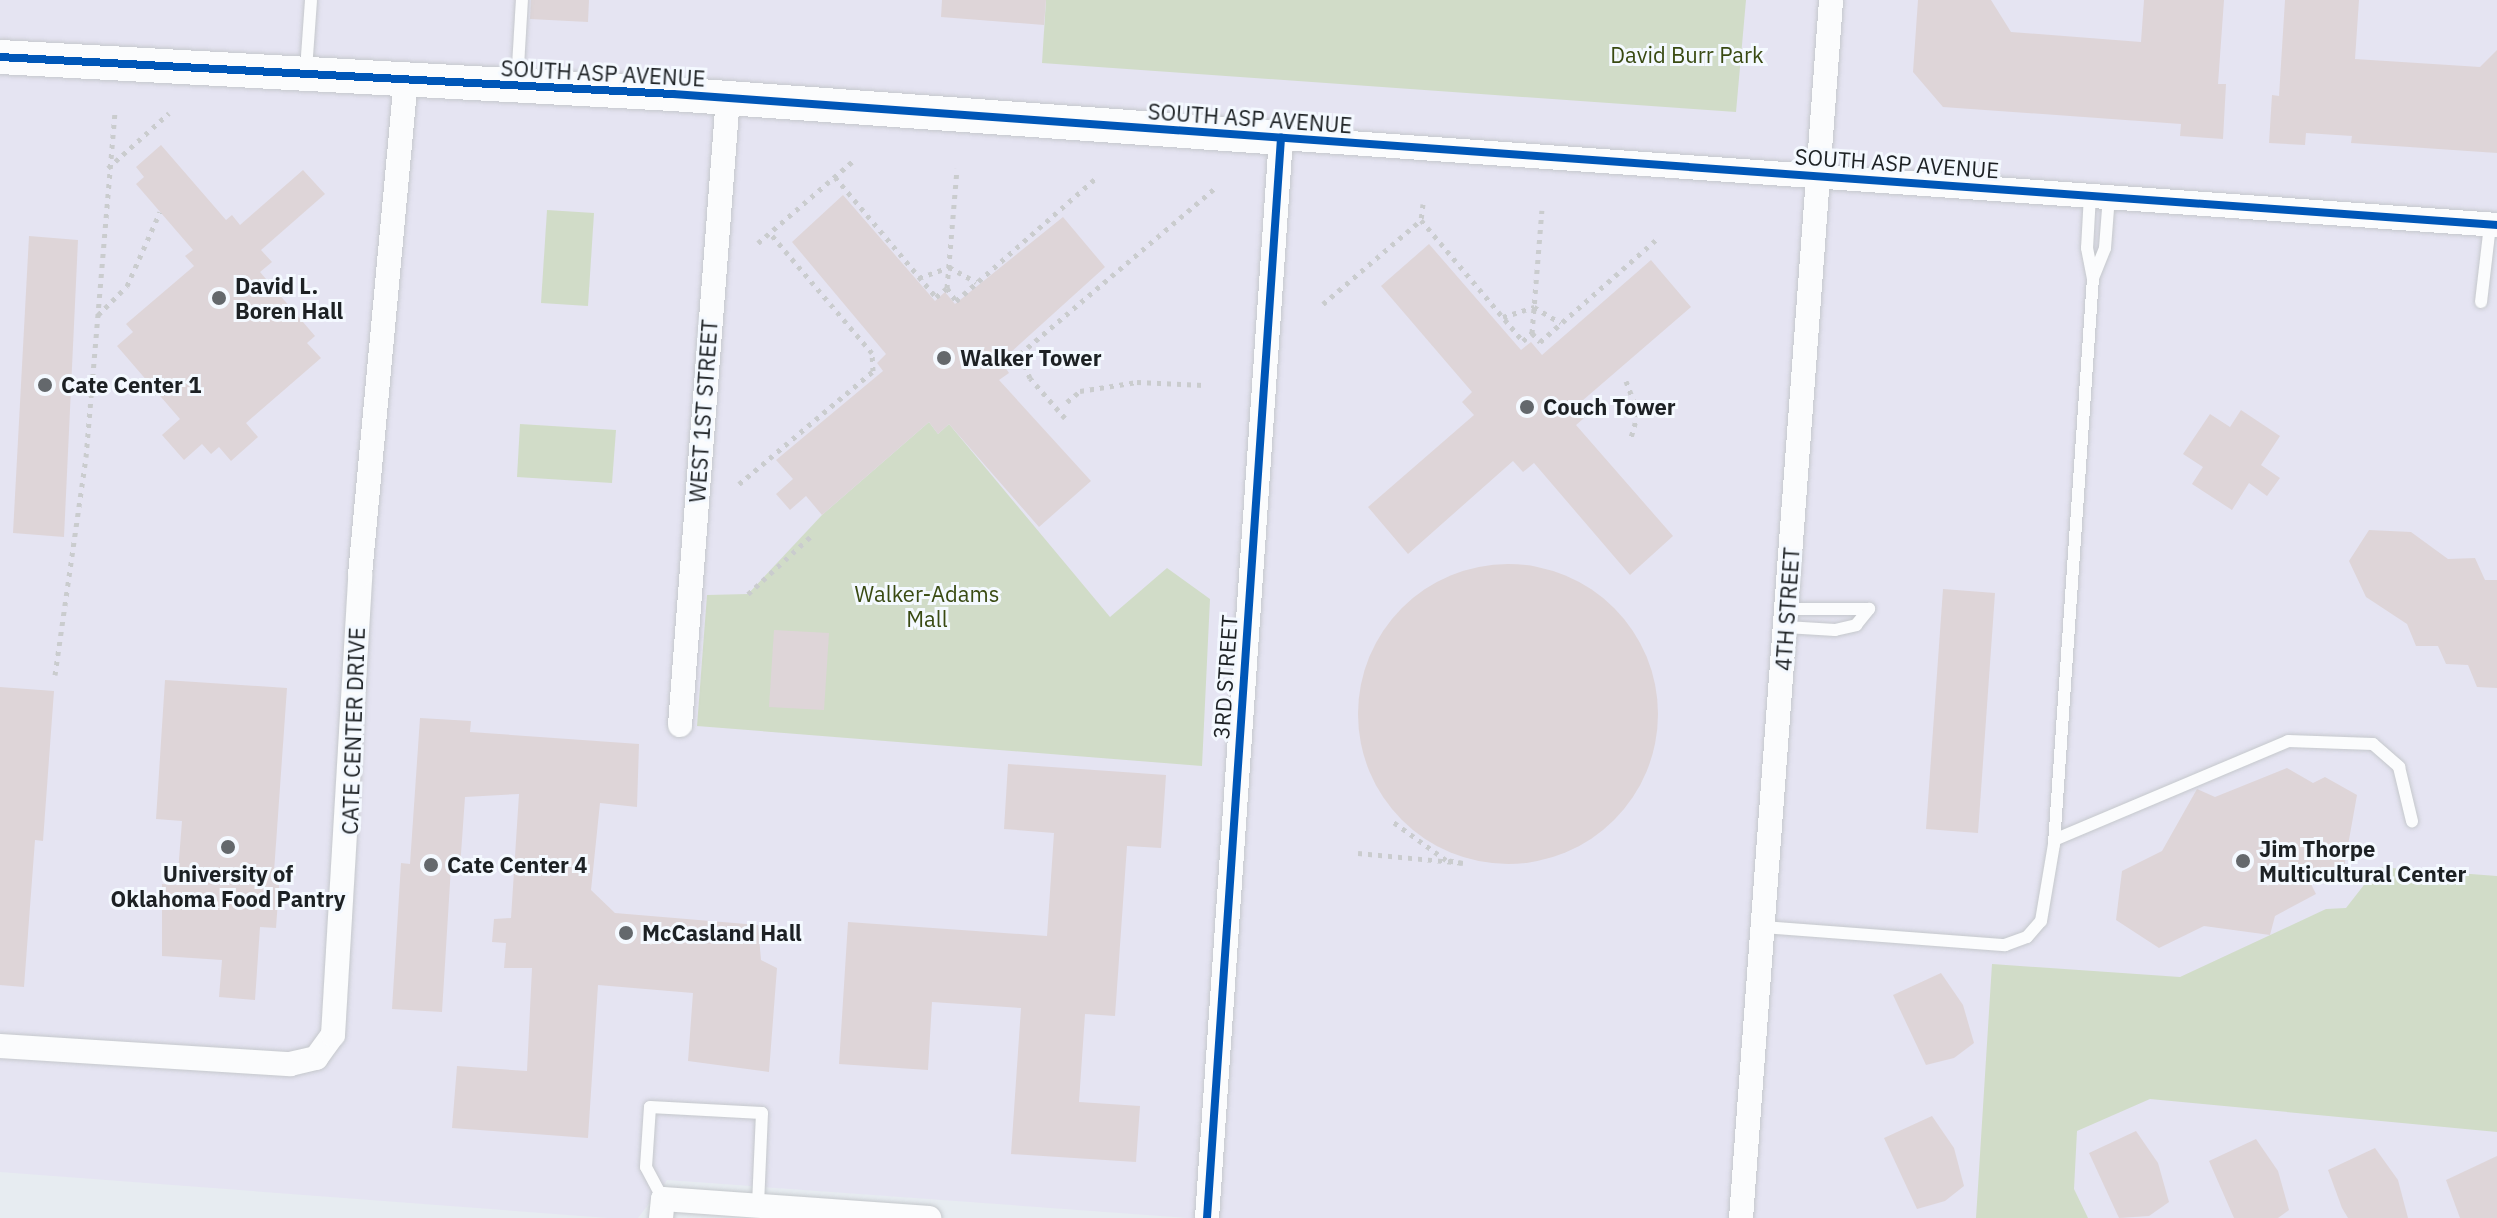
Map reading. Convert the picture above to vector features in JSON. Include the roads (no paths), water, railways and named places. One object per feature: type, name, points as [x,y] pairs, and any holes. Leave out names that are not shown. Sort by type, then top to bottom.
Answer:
[{"type":"street","name":"4TH STREET","points":[[1741,1218],[1831,0]]},
{"type":"street","name":"SOUTH ASP AVENUE","points":[[0,57],[728,97],[2494,225]]},
{"type":"street","name":"CATE CENTER DRIVE","points":[[0,1046],[290,1064],[316,1058],[333,1035],[349,846],[360,575],[406,80]]},
{"type":"street","name":"WEST 1ST STREET","points":[[680,725],[728,97]]},
{"type":"street","name":"3RD STREET","points":[[1207,1218],[1281,138]]},
{"type":"street","points":[[662,1208],[758,1206],[929,1218]]},
{"type":"lane","points":[[306,73],[311,0]]},
{"type":"lane","points":[[516,86],[522,0]]},
{"type":"lane","points":[[1763,927],[2005,945],[2027,937],[2041,921],[2054,840],[2093,278],[2087,248],[2100,196]]},
{"type":"lane","points":[[2093,278],[2105,248],[2100,196]]},
{"type":"lane","points":[[2481,302],[2494,225]]},
{"type":"lane","points":[[1869,609],[1856,625],[1835,630],[1787,618],[1869,609]]},
{"type":"lane","points":[[2054,840],[2288,741],[2373,744],[2399,767],[2412,821]]},
{"type":"lane","points":[[662,1208],[646,1167],[650,1107],[762,1113],[758,1206]]},
{"type":"place","name":"David L. Boren Hall","points":[[219,298]]},
{"type":"place","name":"Walker Tower","points":[[944,358]]},
{"type":"place","name":"Cate Center 1","points":[[45,385]]},
{"type":"place","name":"Couch Tower","points":[[1527,407]]},
{"type":"place","name":"University of Oklahoma Food Pantry","points":[[228,847]]},
{"type":"place","name":"Jim Thorpe Multicultural Center","points":[[2243,861]]},
{"type":"place","name":"Cate Center 4","points":[[431,865]]},
{"type":"place","name":"McCasland Hall","points":[[626,933]]},
{"type":"park label","name":"David Burr Park","points":[[1687,55]]},
{"type":"park label","name":"Walker-Adams Mall","points":[[927,606]]}]
